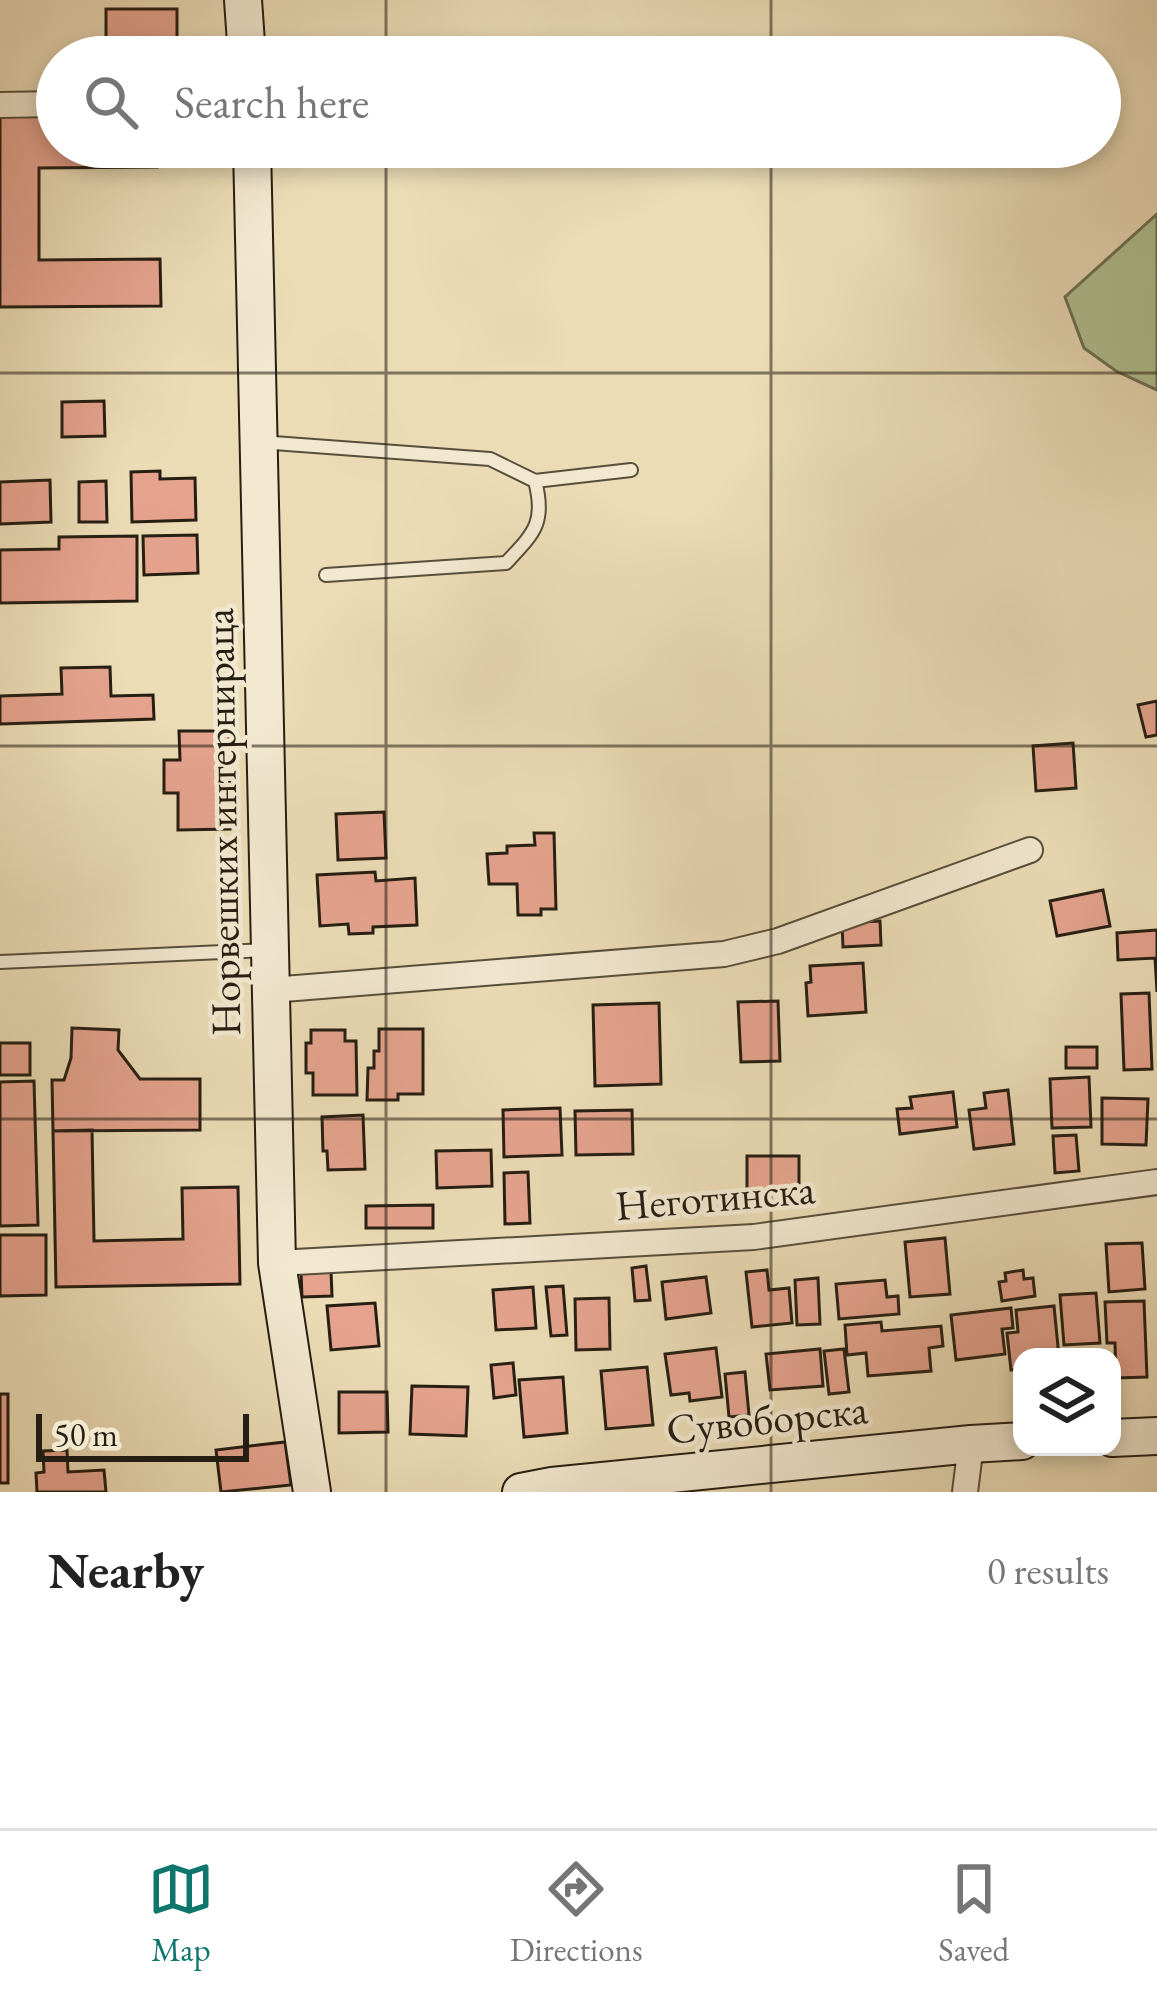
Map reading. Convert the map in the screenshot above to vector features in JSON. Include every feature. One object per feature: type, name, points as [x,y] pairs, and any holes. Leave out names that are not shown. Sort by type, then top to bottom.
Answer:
[{"type":"street","points":[[243,0],[246,36]]},
{"type":"street","points":[[0,105],[36,104]]},
{"type":"street","name":"Норвешких интернираца","points":[[252,168],[277,1263],[312,1492]]},
{"type":"street","points":[[271,990],[724,954],[778,941],[1030,850]]},
{"type":"street","name":"Неготинска","points":[[277,1263],[754,1237],[1157,1182]]},
{"type":"street","points":[[1121,1438],[1157,1436]]},
{"type":"street","name":"Сувоборска","points":[[521,1492],[1013,1442]]},
{"type":"street","points":[[964,1492],[971,1444]]},
{"type":"lane","points":[[259,442],[490,460],[535,481],[631,470]]},
{"type":"lane","points":[[326,575],[506,563],[531,536],[542,508],[535,481]]},
{"type":"lane","points":[[0,962],[271,950]]},
{"type":"green space","points":[[1157,214],[1157,390],[1116,371],[1084,348],[1065,297]]},
{"type":"building","points":[[106,9],[177,9],[177,36],[106,36]]},
{"type":"building","points":[[0,115],[36,115],[39,260],[160,259],[161,306],[0,307]]},
{"type":"building","points":[[104,401],[105,436],[62,437],[62,402]]},
{"type":"building","points":[[160,471],[160,479],[195,478],[196,520],[132,522],[131,472]]},
{"type":"building","points":[[50,480],[51,522],[0,524],[0,482]]},
{"type":"building","points":[[106,481],[107,522],[79,522],[79,482]]},
{"type":"building","points":[[197,535],[198,573],[144,575],[143,536]]},
{"type":"building","points":[[137,536],[137,601],[0,603],[0,550],[59,549],[59,537]]},
{"type":"building","points":[[110,667],[111,696],[153,695],[154,719],[0,724],[0,696],[62,694],[61,668]]},
{"type":"building","points":[[1157,701],[1157,735],[1146,737],[1138,705]]},
{"type":"building","points":[[179,731],[229,731],[230,829],[178,830],[178,793],[164,793],[164,760],[180,760]]},
{"type":"building","points":[[1073,743],[1076,788],[1036,791],[1033,746]]},
{"type":"building","points":[[384,812],[386,858],[338,860],[336,814]]},
{"type":"building","points":[[534,833],[554,833],[556,909],[518,915],[517,884],[489,884],[487,854],[507,853],[507,846],[535,845]]},
{"type":"building","points":[[375,872],[376,881],[415,878],[417,925],[373,927],[373,933],[349,934],[348,924],[320,926],[317,875]]},
{"type":"building","points":[[1103,890],[1110,926],[1057,936],[1050,901]]},
{"type":"building","points":[[880,921],[881,945],[843,947],[842,923]]},
{"type":"building","points":[[1157,930],[1157,992],[1155,958],[1118,960],[1117,933]]},
{"type":"building","points":[[863,963],[866,1012],[808,1016],[810,966]]},
{"type":"building","points":[[1149,993],[1152,1069],[1124,1070],[1121,994]]},
{"type":"building","points":[[778,1001],[780,1061],[741,1062],[738,1002]]},
{"type":"building","points":[[659,1003],[661,1084],[595,1086],[593,1005]]},
{"type":"building","points":[[72,1028],[119,1030],[118,1050],[140,1079],[200,1079],[200,1130],[53,1131],[52,1080],[64,1080]]},
{"type":"building","points":[[379,1029],[423,1029],[423,1094],[367,1100],[368,1068],[374,1068],[374,1051],[379,1051]]},
{"type":"building","points":[[311,1030],[345,1030],[345,1041],[356,1041],[357,1095],[313,1095],[313,1073],[306,1073]]},
{"type":"building","points":[[0,1043],[30,1043],[30,1075],[0,1075]]},
{"type":"building","points":[[1066,1047],[1097,1047],[1097,1068],[1066,1068]]},
{"type":"building","points":[[1089,1077],[1091,1127],[1052,1128],[1050,1079]]},
{"type":"building","points":[[34,1081],[38,1225],[0,1226],[0,1082]]},
{"type":"building","points":[[1008,1090],[1014,1144],[974,1149],[969,1110],[986,1108],[984,1093]]},
{"type":"building","points":[[953,1092],[957,1127],[900,1134],[897,1109],[912,1108],[910,1097]]},
{"type":"building","points":[[1102,1098],[1148,1099],[1146,1145],[1102,1144]]},
{"type":"building","points":[[560,1108],[562,1155],[504,1157],[503,1110]]},
{"type":"building","points":[[632,1110],[633,1154],[576,1155],[575,1111]]},
{"type":"building","points":[[363,1115],[365,1169],[328,1170],[322,1117]]},
{"type":"building","points":[[92,1130],[94,1241],[183,1239],[182,1188],[238,1187],[240,1284],[56,1287],[53,1131]]},
{"type":"building","points":[[1076,1135],[1079,1171],[1055,1173],[1053,1136]]},
{"type":"building","points":[[491,1150],[492,1186],[437,1188],[436,1151]]},
{"type":"building","points":[[747,1156],[799,1156],[799,1193],[747,1193]]},
{"type":"building","points":[[528,1172],[530,1223],[505,1224],[504,1173]]},
{"type":"building","points":[[433,1205],[433,1228],[366,1228],[366,1206]]},
{"type":"building","points":[[0,1235],[46,1235],[46,1295],[0,1296]]},
{"type":"building","points":[[945,1238],[950,1294],[910,1297],[905,1242]]},
{"type":"building","points":[[1142,1243],[1145,1289],[1109,1292],[1106,1244]]},
{"type":"building","points":[[646,1266],[650,1300],[635,1301],[632,1268]]},
{"type":"building","points":[[767,1270],[769,1290],[789,1288],[792,1323],[752,1327],[746,1272]]},
{"type":"building","points":[[1023,1270],[1024,1279],[1033,1278],[1035,1296],[1002,1301],[999,1282],[1006,1281],[1005,1273]]},
{"type":"building","points":[[331,1271],[332,1296],[302,1297],[301,1273]]},
{"type":"building","points":[[706,1277],[711,1313],[666,1319],[662,1282]]},
{"type":"building","points":[[818,1278],[820,1324],[797,1325],[795,1280]]},
{"type":"building","points":[[885,1280],[887,1297],[898,1296],[899,1314],[839,1319],[836,1284]]},
{"type":"building","points":[[563,1286],[567,1335],[551,1336],[546,1287]]},
{"type":"building","points":[[533,1287],[536,1328],[496,1330],[493,1290]]},
{"type":"building","points":[[1096,1293],[1100,1343],[1064,1345],[1060,1295]]},
{"type":"building","points":[[609,1298],[610,1349],[576,1350],[575,1299]]},
{"type":"building","points":[[1144,1301],[1147,1377],[1121,1378],[1121,1348],[1107,1343],[1105,1302]]},
{"type":"building","points":[[375,1303],[379,1346],[331,1350],[327,1306]]},
{"type":"building","points":[[1054,1306],[1058,1348],[1013,1348],[1011,1370],[1007,1333],[1018,1332],[1016,1310]]},
{"type":"building","points":[[1011,1308],[1013,1328],[1002,1329],[1005,1354],[956,1360],[951,1315]]},
{"type":"building","points":[[881,1322],[882,1331],[941,1326],[943,1346],[929,1348],[931,1371],[868,1376],[866,1353],[847,1355],[845,1325]]},
{"type":"building","points":[[716,1348],[722,1397],[690,1401],[689,1393],[671,1395],[665,1354]]},
{"type":"building","points":[[820,1349],[823,1386],[770,1390],[766,1354]]},
{"type":"building","points":[[844,1349],[849,1392],[829,1394],[824,1351]]},
{"type":"building","points":[[513,1363],[516,1395],[494,1398],[491,1365]]},
{"type":"building","points":[[647,1367],[653,1425],[606,1429],[601,1371]]},
{"type":"building","points":[[745,1372],[749,1415],[729,1417],[725,1374]]},
{"type":"building","points":[[563,1377],[567,1433],[524,1437],[519,1380]]},
{"type":"building","points":[[412,1386],[468,1387],[466,1436],[410,1434]]},
{"type":"building","points":[[339,1392],[387,1392],[388,1432],[339,1433]]},
{"type":"building","points":[[0,1394],[8,1394],[8,1483],[0,1483]]},
{"type":"building","points":[[285,1442],[291,1485],[221,1492],[216,1450]]},
{"type":"building","points":[[67,1450],[68,1472],[104,1470],[106,1492],[37,1492],[36,1473],[44,1472],[43,1451]]}]
